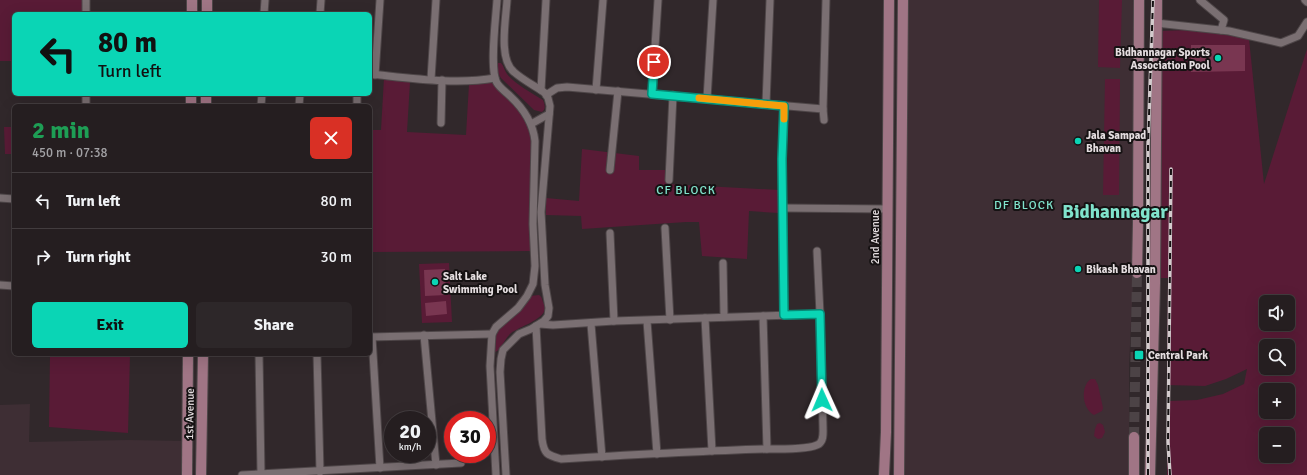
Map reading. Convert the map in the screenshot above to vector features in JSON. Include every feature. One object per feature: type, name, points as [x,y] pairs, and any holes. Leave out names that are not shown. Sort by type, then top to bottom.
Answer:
[{"type":"main road","points":[[192,0],[192,12]]},
{"type":"main road","points":[[207,0],[207,12]]},
{"type":"main road","name":"2nd Avenue","points":[[884,475],[886,432],[888,0]]},
{"type":"main road","points":[[899,475],[903,0]]},
{"type":"main road","points":[[1137,273],[1139,0]]},
{"type":"main road","points":[[1150,475],[1155,283],[1157,0]]},
{"type":"main road","points":[[1139,107],[1156,106]]},
{"type":"main road","points":[[887,191],[902,191]]},
{"type":"main road","points":[[886,244],[901,245]]},
{"type":"main road","points":[[187,475],[188,356]]},
{"type":"main road","name":"1st Avenue","points":[[201,475],[203,356]]},
{"type":"main road","points":[[886,432],[899,432]]},
{"type":"main road","points":[[1134,437],[1134,475]]},
{"type":"street","points":[[86,0],[86,12]]},
{"type":"street","points":[[264,12],[265,0]]},
{"type":"street","points":[[320,12],[321,0]]},
{"type":"street","points":[[380,0],[372,75],[431,80],[476,80],[495,78]]},
{"type":"street","points":[[431,80],[436,0]]},
{"type":"street","points":[[493,411],[490,356],[492,334],[496,327],[518,308],[527,296],[533,284],[535,266],[533,224],[535,141],[531,124],[519,105],[497,84],[495,78],[493,61],[497,0]]},
{"type":"street","points":[[506,475],[501,359],[503,350],[519,334],[538,325],[548,316],[549,308],[541,212],[550,106],[548,98],[544,92],[513,72],[507,64],[505,58],[504,41],[507,0]]},
{"type":"street","points":[[544,92],[546,0]]},
{"type":"street","points":[[596,90],[603,0]]},
{"type":"street","points":[[652,94],[658,0]]},
{"type":"street","points":[[707,99],[713,0]]},
{"type":"street","points":[[766,104],[770,0]]},
{"type":"street","points":[[824,120],[826,0]]},
{"type":"street","points":[[1200,0],[1224,20],[1221,30]]},
{"type":"street","points":[[1156,24],[1221,30],[1281,43],[1287,42],[1298,36],[1307,22]]},
{"type":"street","points":[[493,61],[505,58]]},
{"type":"street","points":[[441,123],[442,80]]},
{"type":"street","points":[[544,92],[557,88],[618,91],[823,109]]},
{"type":"street","points":[[610,170],[618,91]]},
{"type":"street","points":[[669,180],[673,96]]},
{"type":"street","points":[[784,106],[782,159],[784,315]]},
{"type":"street","points":[[531,124],[549,114]]},
{"type":"street","points":[[0,198],[12,199]]},
{"type":"street","points":[[783,208],[887,208]]},
{"type":"street","points":[[665,228],[670,320]]},
{"type":"street","points":[[610,233],[614,321]]},
{"type":"street","points":[[538,325],[544,449],[550,456],[561,459],[712,451],[797,449],[815,446],[820,443],[823,438],[817,250]]},
{"type":"street","points":[[723,263],[724,317]]},
{"type":"street","points":[[533,284],[546,285]]},
{"type":"street","points":[[0,285],[12,286]]},
{"type":"street","points":[[538,325],[553,326],[614,321],[820,314]]},
{"type":"street","points":[[763,316],[767,449]]},
{"type":"street","points":[[705,318],[712,451]]},
{"type":"street","points":[[647,321],[657,454]]},
{"type":"street","points":[[591,324],[602,457]]},
{"type":"street","points":[[372,337],[492,334]]},
{"type":"street","points":[[424,335],[436,465]]},
{"type":"street","points":[[372,352],[380,468]]},
{"type":"street","points":[[259,356],[261,474]]},
{"type":"street","points":[[317,356],[320,472]]},
{"type":"street","points":[[490,356],[501,359]]},
{"type":"street","points":[[496,433],[504,432]]},
{"type":"street","points":[[242,475],[320,472],[461,463]]},
{"type":"street","points":[[495,463],[496,475]]},
{"type":"shaded area","points":[[0,0],[83,0],[83,12],[12,12],[12,61],[0,61]]},
{"type":"shaded area","points":[[907,0],[1136,0],[1134,263],[1129,365],[1129,475],[901,475]]},
{"type":"shaded area","points":[[1099,0],[1122,0],[1120,68],[1098,67]]},
{"type":"shaded area","points":[[1159,31],[1205,31],[1249,39],[1264,184],[1307,49],[1307,475],[1167,475],[1169,401],[1197,400],[1223,394],[1244,384],[1247,369],[1226,379],[1205,386],[1167,385],[1168,278],[1160,278]]},
{"type":"shaded area","name":"Bidhannagar Sports Association Pool","points":[[1191,45],[1245,45],[1245,71],[1191,72]]},
{"type":"shaded area","points":[[498,63],[503,65],[507,74],[514,81],[543,100],[545,107],[542,112],[534,110],[501,78],[498,73]]},
{"type":"shaded area","points":[[384,78],[410,82],[407,132],[466,135],[469,84],[489,80],[516,106],[529,129],[531,139],[531,251],[372,252],[372,130],[381,130]]},
{"type":"shaded area","points":[[1105,79],[1120,79],[1119,195],[1103,195]]},
{"type":"shaded area","points":[[4,127],[12,127],[12,154],[5,154]]},
{"type":"shaded area","points":[[582,149],[639,156],[639,170],[668,170],[667,184],[779,190],[778,213],[749,211],[747,259],[702,256],[699,222],[582,229],[581,216],[546,215],[546,198],[579,201]]},
{"type":"shaded area","points":[[449,263],[452,322],[422,323],[419,264]]},
{"type":"shaded area","name":"Salt Lake Swimming Pool","points":[[445,269],[446,295],[425,296],[424,270]]},
{"type":"shaded area","points":[[539,295],[545,306],[544,312],[541,316],[511,333],[495,352],[496,336],[499,329],[520,309],[530,296]]},
{"type":"shaded area","points":[[446,301],[447,314],[426,316],[425,303]]},
{"type":"shaded area","points":[[50,356],[130,356],[128,433],[49,427]]},
{"type":"shaded area","points":[[1091,379],[1095,379],[1098,385],[1103,408],[1102,411],[1094,415],[1087,408],[1084,397],[1085,387],[1087,382]]},
{"type":"shaded area","points":[[30,404],[29,442],[128,440],[184,441],[183,475],[0,475],[0,405]]},
{"type":"shaded area","points":[[1100,423],[1103,425],[1105,432],[1102,438],[1098,439],[1094,436],[1097,424]]},
{"type":"tunnel","points":[[1134,437],[1137,273]]},
{"type":"railway","points":[[1148,475],[1148,146],[1153,0]]},
{"type":"railway","points":[[1170,475],[1168,442],[1171,169]]},
{"type":"slow traffic","points":[[699,98],[784,106],[784,119]]},
{"type":"place","name":"Bidhannagar Sports Association Pool","points":[[1218,58]]},
{"type":"place","name":"Jala Sampad Bhavan","points":[[1078,141]]},
{"type":"place","name":"Bikash Bhavan","points":[[1078,269]]},
{"type":"place","name":"Salt Lake Swimming Pool","points":[[435,282]]},
{"type":"place","name":"Central Park","points":[[1139,355]]},
{"type":"district","name":"CF BLOCK","points":[[686,190]]},
{"type":"district","name":"DF BLOCK","points":[[1024,205]]},
{"type":"district","name":"Bidhannagar","points":[[1115,212]]},
{"type":"route","points":[[654,62],[652,94],[784,106],[782,159],[784,315],[820,314],[822,400]]}]
